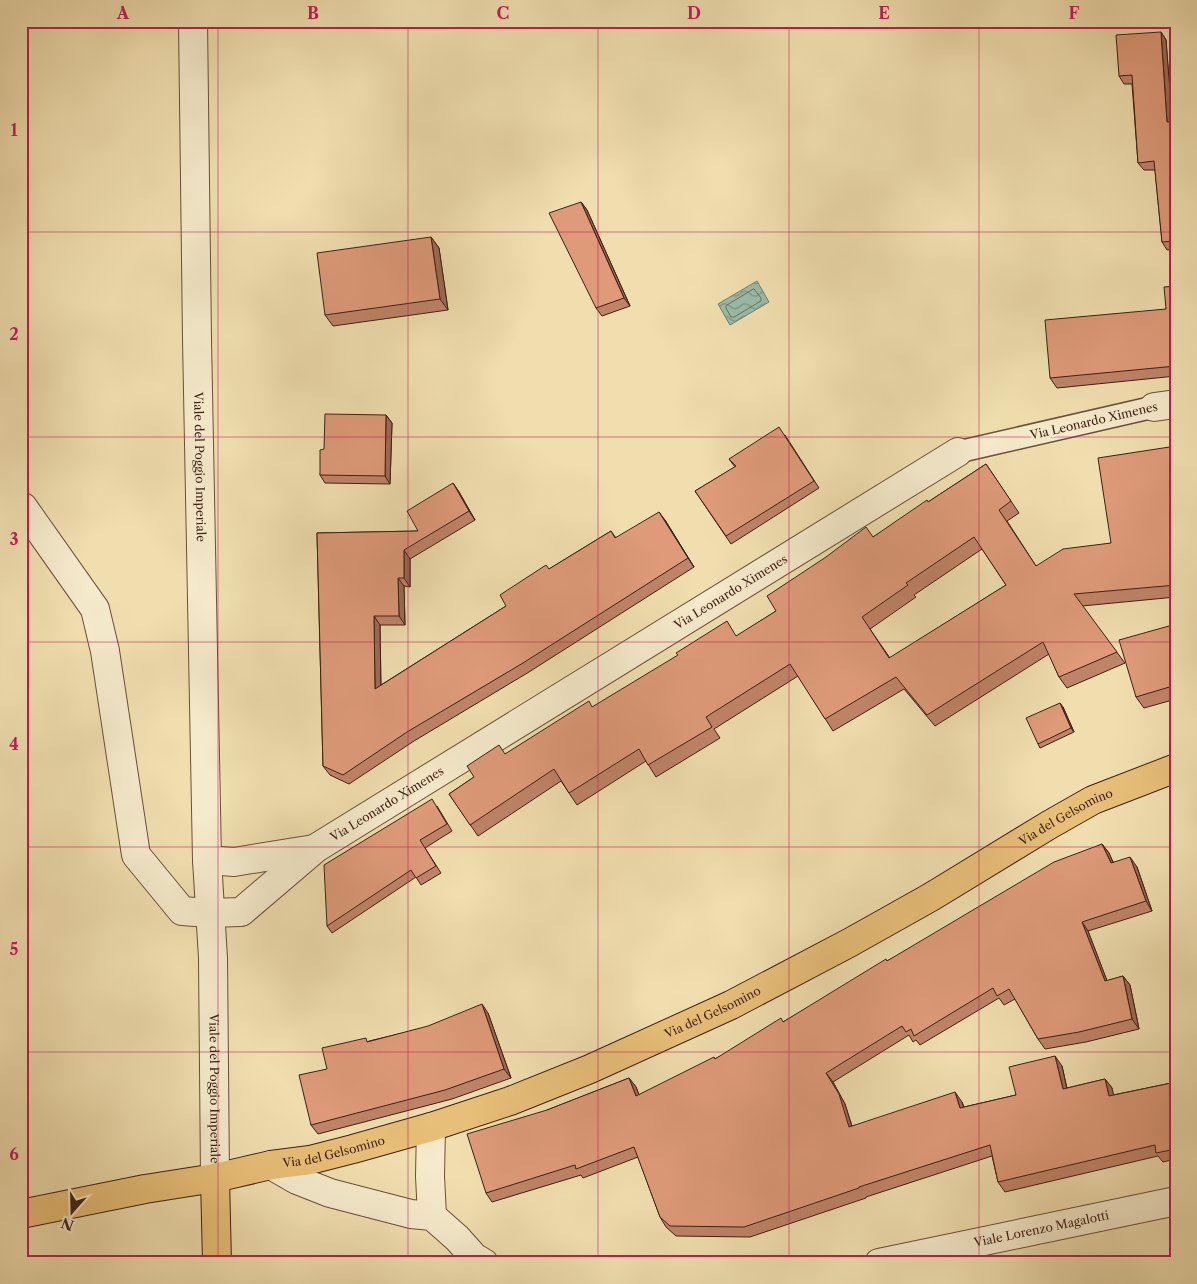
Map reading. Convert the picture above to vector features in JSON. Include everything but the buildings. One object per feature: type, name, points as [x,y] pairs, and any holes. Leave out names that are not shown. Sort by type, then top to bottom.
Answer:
[{"type":"main road","name":"Via del Gelsomino","points":[[21,1214],[145,1189],[215,1178],[271,1165],[327,1156],[431,1127],[510,1101],[590,1070],[732,1005],[931,898],[1049,824],[1093,800],[1176,768]]},
{"type":"main road","name":"Viale del Poggio Imperiale","points":[[215,1178],[217,1263]]},
{"type":"street","name":"Viale del Poggio Imperiale","points":[[193,21],[197,356],[207,860],[213,958],[215,1178]]},
{"type":"street","name":"Via Leonardo Ximenes","points":[[210,914],[241,912],[316,848],[958,452],[1165,406]]},
{"type":"street","points":[[23,507],[96,609],[136,855],[182,911],[210,914]]},
{"type":"street","name":"Via Leonardo Ximenes","points":[[207,860],[234,862],[316,848]]},
{"type":"street","points":[[431,1127],[432,1216]]},
{"type":"street","points":[[271,1165],[297,1180],[330,1193],[411,1214],[432,1216],[457,1238],[474,1257],[484,1263]]},
{"type":"street","name":"Viale Lorenzo Magalotti","points":[[879,1263],[1176,1201]]},
{"type":"water","points":[[757,281],[769,302],[730,325],[718,304]]}]
